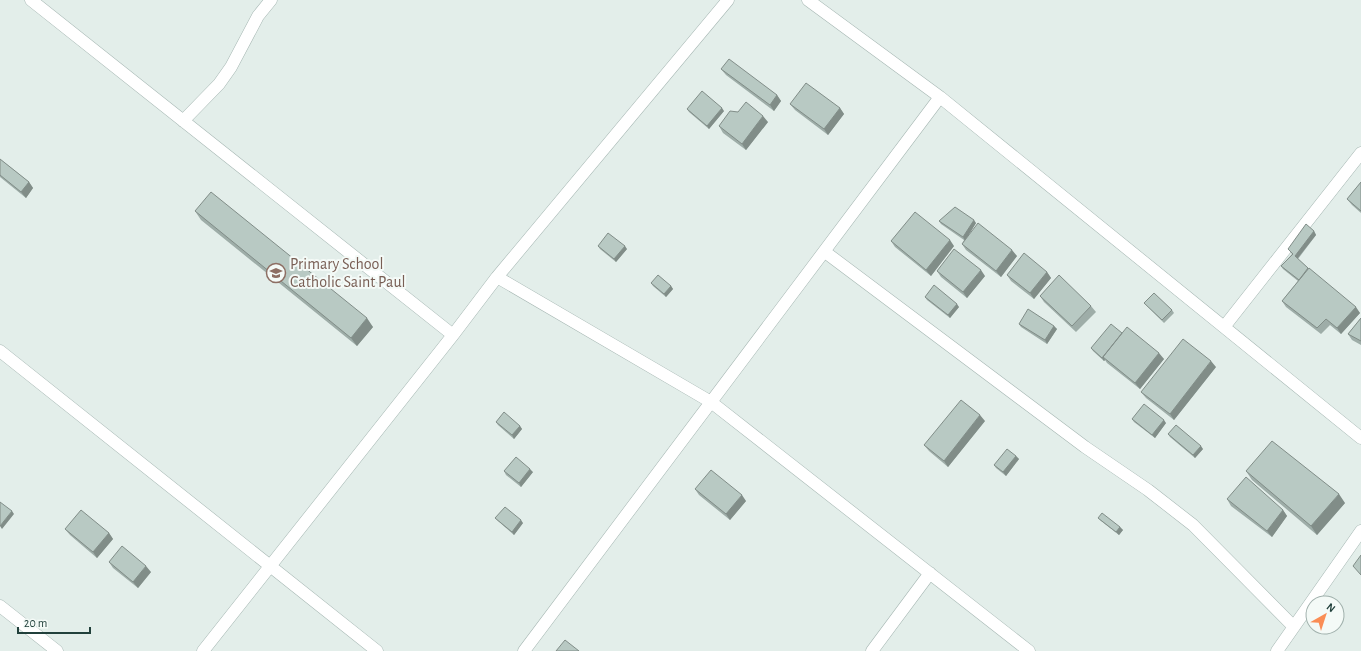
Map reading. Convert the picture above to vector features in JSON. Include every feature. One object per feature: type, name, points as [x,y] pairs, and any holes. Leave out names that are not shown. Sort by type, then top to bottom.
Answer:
[{"type":"street","points":[[31,0],[453,335]]},
{"type":"street","points":[[183,121],[223,78],[231,67],[258,16],[271,0]]},
{"type":"street","points":[[203,651],[453,335],[497,277],[728,0]]},
{"type":"street","points":[[808,0],[940,97],[1361,438]]},
{"type":"street","points":[[524,651],[940,97]]},
{"type":"street","points":[[1224,327],[1361,153]]},
{"type":"street","points":[[825,252],[1085,447],[1148,490],[1193,525],[1294,628]]},
{"type":"street","points":[[497,277],[711,402],[1029,651]]},
{"type":"street","points":[[0,351],[377,651]]},
{"type":"street","points":[[1277,651],[1361,531]]},
{"type":"street","points":[[872,651],[930,573]]},
{"type":"street","points":[[0,606],[57,651]]},
{"type":"building","points":[[729,59],[777,95],[770,105],[721,69]]},
{"type":"building","points":[[806,83],[840,108],[824,129],[790,104]]},
{"type":"building","points":[[702,91],[722,108],[707,126],[687,109]]},
{"type":"building","points":[[746,102],[763,116],[742,144],[719,126],[730,111],[738,112]]},
{"type":"building","points":[[0,159],[29,182],[21,192],[0,175]]},
{"type":"building","points":[[1361,182],[1361,211],[1347,199]]},
{"type":"building","points":[[211,192],[367,318],[351,338],[195,211]]},
{"type":"building","points":[[955,207],[974,220],[963,237],[939,221]]},
{"type":"building","points":[[915,212],[950,240],[926,270],[891,241]]},
{"type":"building","points":[[978,223],[1012,250],[996,271],[962,244]]},
{"type":"building","points":[[1306,224],[1314,231],[1295,256],[1308,268],[1299,280],[1281,266],[1293,254],[1288,249]]},
{"type":"building","points":[[608,233],[625,246],[614,259],[598,246]]},
{"type":"building","points":[[954,249],[981,270],[963,292],[937,271]]},
{"type":"building","points":[[1024,253],[1047,272],[1030,293],[1007,275]]},
{"type":"building","points":[[1309,268],[1356,307],[1337,328],[1326,319],[1317,328],[1282,301]]},
{"type":"building","points":[[658,275],[671,286],[664,294],[651,283]]},
{"type":"building","points":[[1059,275],[1091,306],[1072,326],[1040,296]]},
{"type":"building","points":[[934,285],[957,304],[948,315],[925,297]]},
{"type":"building","points":[[1154,293],[1172,310],[1162,320],[1144,303]]},
{"type":"building","points":[[1028,309],[1054,326],[1045,340],[1019,324]]},
{"type":"building","points":[[1361,318],[1361,341],[1348,334]]},
{"type":"building","points":[[1111,324],[1122,333],[1102,358],[1091,348]]},
{"type":"building","points":[[1127,327],[1159,353],[1135,383],[1103,357]]},
{"type":"building","points":[[1183,339],[1211,361],[1170,414],[1141,392]]},
{"type":"building","points":[[961,400],[980,415],[944,461],[924,445]]},
{"type":"building","points":[[1144,404],[1164,420],[1152,435],[1132,419]]},
{"type":"building","points":[[504,412],[520,426],[512,435],[496,422]]},
{"type":"building","points":[[1176,425],[1201,446],[1193,455],[1168,434]]},
{"type":"building","points":[[1272,441],[1339,494],[1311,526],[1246,471]]},
{"type":"building","points":[[1007,449],[1016,456],[1003,472],[994,465]]},
{"type":"building","points":[[516,457],[530,469],[519,483],[504,471]]},
{"type":"building","points":[[711,470],[742,495],[726,514],[695,489]]},
{"type":"building","points":[[1246,477],[1283,510],[1267,531],[1227,499]]},
{"type":"building","points":[[0,502],[12,511],[0,526]]},
{"type":"building","points":[[505,507],[521,520],[512,532],[495,518]]},
{"type":"building","points":[[81,510],[109,533],[93,552],[65,529]]},
{"type":"building","points":[[1102,513],[1120,527],[1116,532],[1098,518]]},
{"type":"building","points":[[122,546],[146,566],[133,582],[109,562]]},
{"type":"building","points":[[1361,555],[1361,575],[1353,566]]},
{"type":"building","points":[[565,640],[579,651],[556,651]]},
{"type":"place","name":"Primary School Catholic Saint Paul","points":[[276,273]]}]
